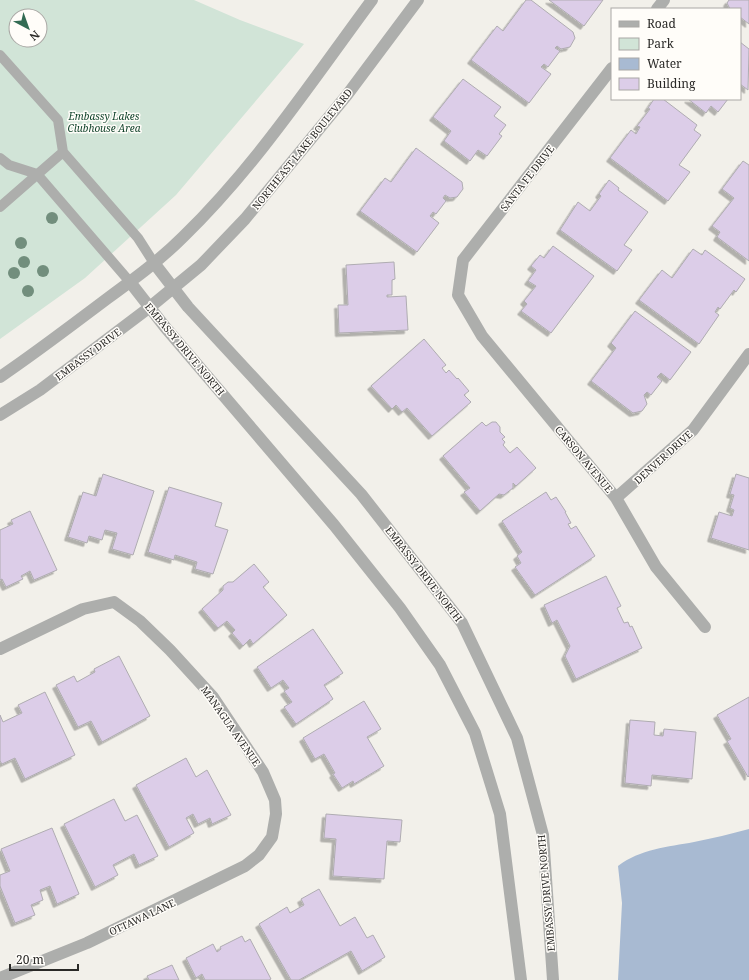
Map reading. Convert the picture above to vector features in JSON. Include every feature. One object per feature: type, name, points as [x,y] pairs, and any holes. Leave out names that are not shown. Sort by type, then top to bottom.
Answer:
[{"type":"street","points":[[0,377],[45,346],[130,282],[183,238],[236,182],[287,116],[372,0]]},
{"type":"street","name":"NORTHEAST LAKE BOULEVARD","points":[[174,288],[201,265],[245,219],[347,95],[418,0]]},
{"type":"street","points":[[658,8],[664,0]]},
{"type":"street","name":"SANTA FE DRIVE","points":[[458,295],[463,260],[611,69]]},
{"type":"street","name":"EMBASSY DRIVE NORTH","points":[[154,263],[188,307],[361,494],[462,623],[517,738],[543,835],[553,980]]},
{"type":"street","name":"EMBASSY DRIVE NORTH","points":[[130,282],[165,327],[334,525],[400,608],[440,665],[475,733],[500,814],[520,980]]},
{"type":"street","name":"EMBASSY DRIVE","points":[[0,415],[40,390],[174,288]]},
{"type":"street","name":"CARSON AVENUE","points":[[458,295],[482,336],[616,498],[656,567],[705,627]]},
{"type":"street","name":"DENVER DRIVE","points":[[616,498],[693,430],[749,354]]},
{"type":"street","name":"MANAGUA AVENUE","points":[[0,649],[83,609],[114,602],[140,621],[170,650],[213,697],[263,772],[275,800],[276,814],[272,837]]},
{"type":"street","name":"OTTAWA LANE","points":[[0,978],[87,943],[230,875],[259,855],[272,837]]},
{"type":"lane","points":[[0,55],[58,120],[63,152],[138,238],[154,263]]},
{"type":"lane","points":[[0,207],[63,152]]},
{"type":"lane","points":[[0,158],[9,164],[37,174],[130,282]]},
{"type":"green space","name":"Embassy Lakes Clubhouse Area","points":[[0,0],[194,0],[240,20],[304,44],[176,195],[85,278],[0,339]]},
{"type":"water","points":[[749,829],[749,980],[618,980],[622,903],[618,866],[645,852]]},
{"type":"building","points":[[526,0],[531,0],[573,32],[575,38],[570,47],[561,49],[557,46],[555,48],[560,51],[548,67],[544,64],[541,67],[551,74],[529,103],[471,60],[497,26],[503,31]]},
{"type":"building","points":[[549,0],[603,0],[584,26]]},
{"type":"building","points":[[729,0],[749,0],[749,24],[741,18],[741,8],[730,8],[727,3]]},
{"type":"building","points":[[741,43],[749,49],[748,90],[741,85]]},
{"type":"building","points":[[463,79],[501,107],[494,116],[506,125],[499,134],[502,136],[487,156],[478,150],[470,161],[444,141],[451,131],[433,117]]},
{"type":"building","points":[[653,100],[664,100],[697,125],[694,130],[701,135],[679,165],[690,172],[668,201],[610,158],[631,130],[636,134],[640,127],[637,126],[650,109],[648,108]]},
{"type":"building","points":[[689,100],[727,100],[718,112],[711,106],[706,113]]},
{"type":"building","points":[[416,148],[462,182],[463,189],[457,197],[450,198],[445,195],[443,198],[446,201],[436,214],[433,212],[430,216],[439,223],[417,252],[360,211],[385,178],[391,182]]},
{"type":"building","points":[[743,161],[749,165],[749,261],[717,237],[720,232],[712,226],[734,198],[722,189]]},
{"type":"building","points":[[609,180],[619,188],[618,190],[648,212],[624,245],[632,250],[617,271],[560,230],[578,202],[590,211],[601,196],[599,194]]},
{"type":"building","points":[[553,246],[594,276],[551,333],[521,311],[527,304],[524,301],[536,286],[528,281],[536,270],[531,266],[540,255],[544,258]]},
{"type":"building","points":[[693,249],[702,255],[705,250],[745,279],[736,292],[734,290],[720,309],[718,307],[715,312],[719,315],[699,344],[639,300],[662,270],[672,278]]},
{"type":"building","points":[[394,262],[395,279],[392,280],[392,295],[387,295],[387,297],[406,296],[408,330],[339,333],[338,305],[348,305],[346,265]]},
{"type":"building","points":[[635,311],[691,352],[670,380],[661,373],[657,377],[662,381],[651,395],[647,392],[644,395],[647,404],[642,411],[633,413],[591,381],[616,348],[611,343]]},
{"type":"building","points":[[424,339],[446,365],[442,368],[446,373],[449,370],[469,391],[464,395],[471,402],[432,436],[407,408],[402,412],[396,405],[392,409],[371,386]]},
{"type":"building","points":[[482,422],[486,426],[492,422],[496,422],[500,427],[500,432],[505,437],[502,439],[505,442],[503,445],[510,453],[517,447],[536,468],[516,486],[513,483],[513,488],[504,495],[499,494],[480,511],[464,492],[470,488],[443,456]]},
{"type":"building","points":[[103,474],[154,491],[133,555],[112,549],[117,533],[105,530],[102,540],[89,536],[87,543],[68,537],[83,492],[96,496]]},
{"type":"building","points":[[736,474],[749,478],[749,550],[711,538],[719,512],[732,516],[734,510],[730,508],[734,495],[730,494]]},
{"type":"building","points":[[169,487],[222,503],[215,526],[228,530],[213,574],[195,569],[197,562],[175,555],[174,560],[148,552]]},
{"type":"building","points":[[546,492],[551,500],[556,497],[566,512],[571,523],[568,524],[571,529],[576,526],[595,556],[535,595],[515,567],[521,563],[517,556],[522,552],[502,521]]},
{"type":"building","points":[[30,511],[57,570],[34,580],[30,571],[21,576],[23,579],[6,587],[2,579],[0,580],[0,530],[13,524],[11,520]]},
{"type":"building","points":[[254,564],[269,582],[263,587],[287,615],[253,644],[250,639],[243,646],[232,633],[235,630],[227,621],[218,628],[202,609],[223,590],[223,586],[228,582],[233,582]]},
{"type":"building","points":[[606,576],[621,606],[617,608],[624,623],[628,622],[630,627],[632,626],[642,648],[576,679],[565,656],[570,646],[557,620],[552,623],[544,605]]},
{"type":"building","points":[[313,629],[343,673],[324,685],[333,699],[296,724],[284,707],[292,702],[284,691],[289,688],[283,680],[271,688],[257,667]]},
{"type":"building","points":[[119,656],[150,716],[102,742],[91,721],[78,727],[56,685],[74,676],[77,682],[95,672],[94,669]]},
{"type":"building","points":[[45,692],[75,755],[25,779],[15,758],[2,764],[0,761],[0,715],[3,722],[22,713],[18,705]]},
{"type":"building","points":[[749,697],[748,777],[727,741],[731,739],[717,715]]},
{"type":"building","points":[[364,701],[381,729],[367,737],[384,766],[354,784],[353,781],[342,788],[333,774],[335,773],[324,754],[315,759],[303,738]]},
{"type":"building","points":[[630,720],[655,722],[654,735],[663,736],[664,729],[696,732],[692,779],[652,775],[651,786],[625,783]]},
{"type":"building","points":[[186,758],[196,777],[207,770],[231,815],[212,824],[210,818],[198,824],[193,814],[186,818],[194,833],[169,847],[136,785]]},
{"type":"building","points":[[114,799],[125,821],[137,815],[158,856],[139,865],[134,854],[113,865],[118,875],[95,887],[64,824]]},
{"type":"building","points":[[326,814],[402,820],[400,842],[387,841],[384,879],[333,876],[336,839],[324,838]]},
{"type":"building","points":[[52,828],[79,894],[57,904],[50,886],[40,890],[43,900],[31,905],[35,915],[15,923],[0,886],[0,875],[10,871],[1,849]]},
{"type":"building","points":[[319,889],[340,926],[355,917],[367,938],[373,935],[385,957],[362,971],[351,951],[299,980],[291,980],[259,924],[287,907],[290,913],[304,905],[301,899]]},
{"type":"building","points":[[242,936],[245,942],[250,939],[271,979],[205,980],[202,974],[196,978],[186,958],[213,944],[217,952],[221,949],[220,947]]},
{"type":"building","points":[[172,965],[179,980],[149,980],[147,976]]}]
